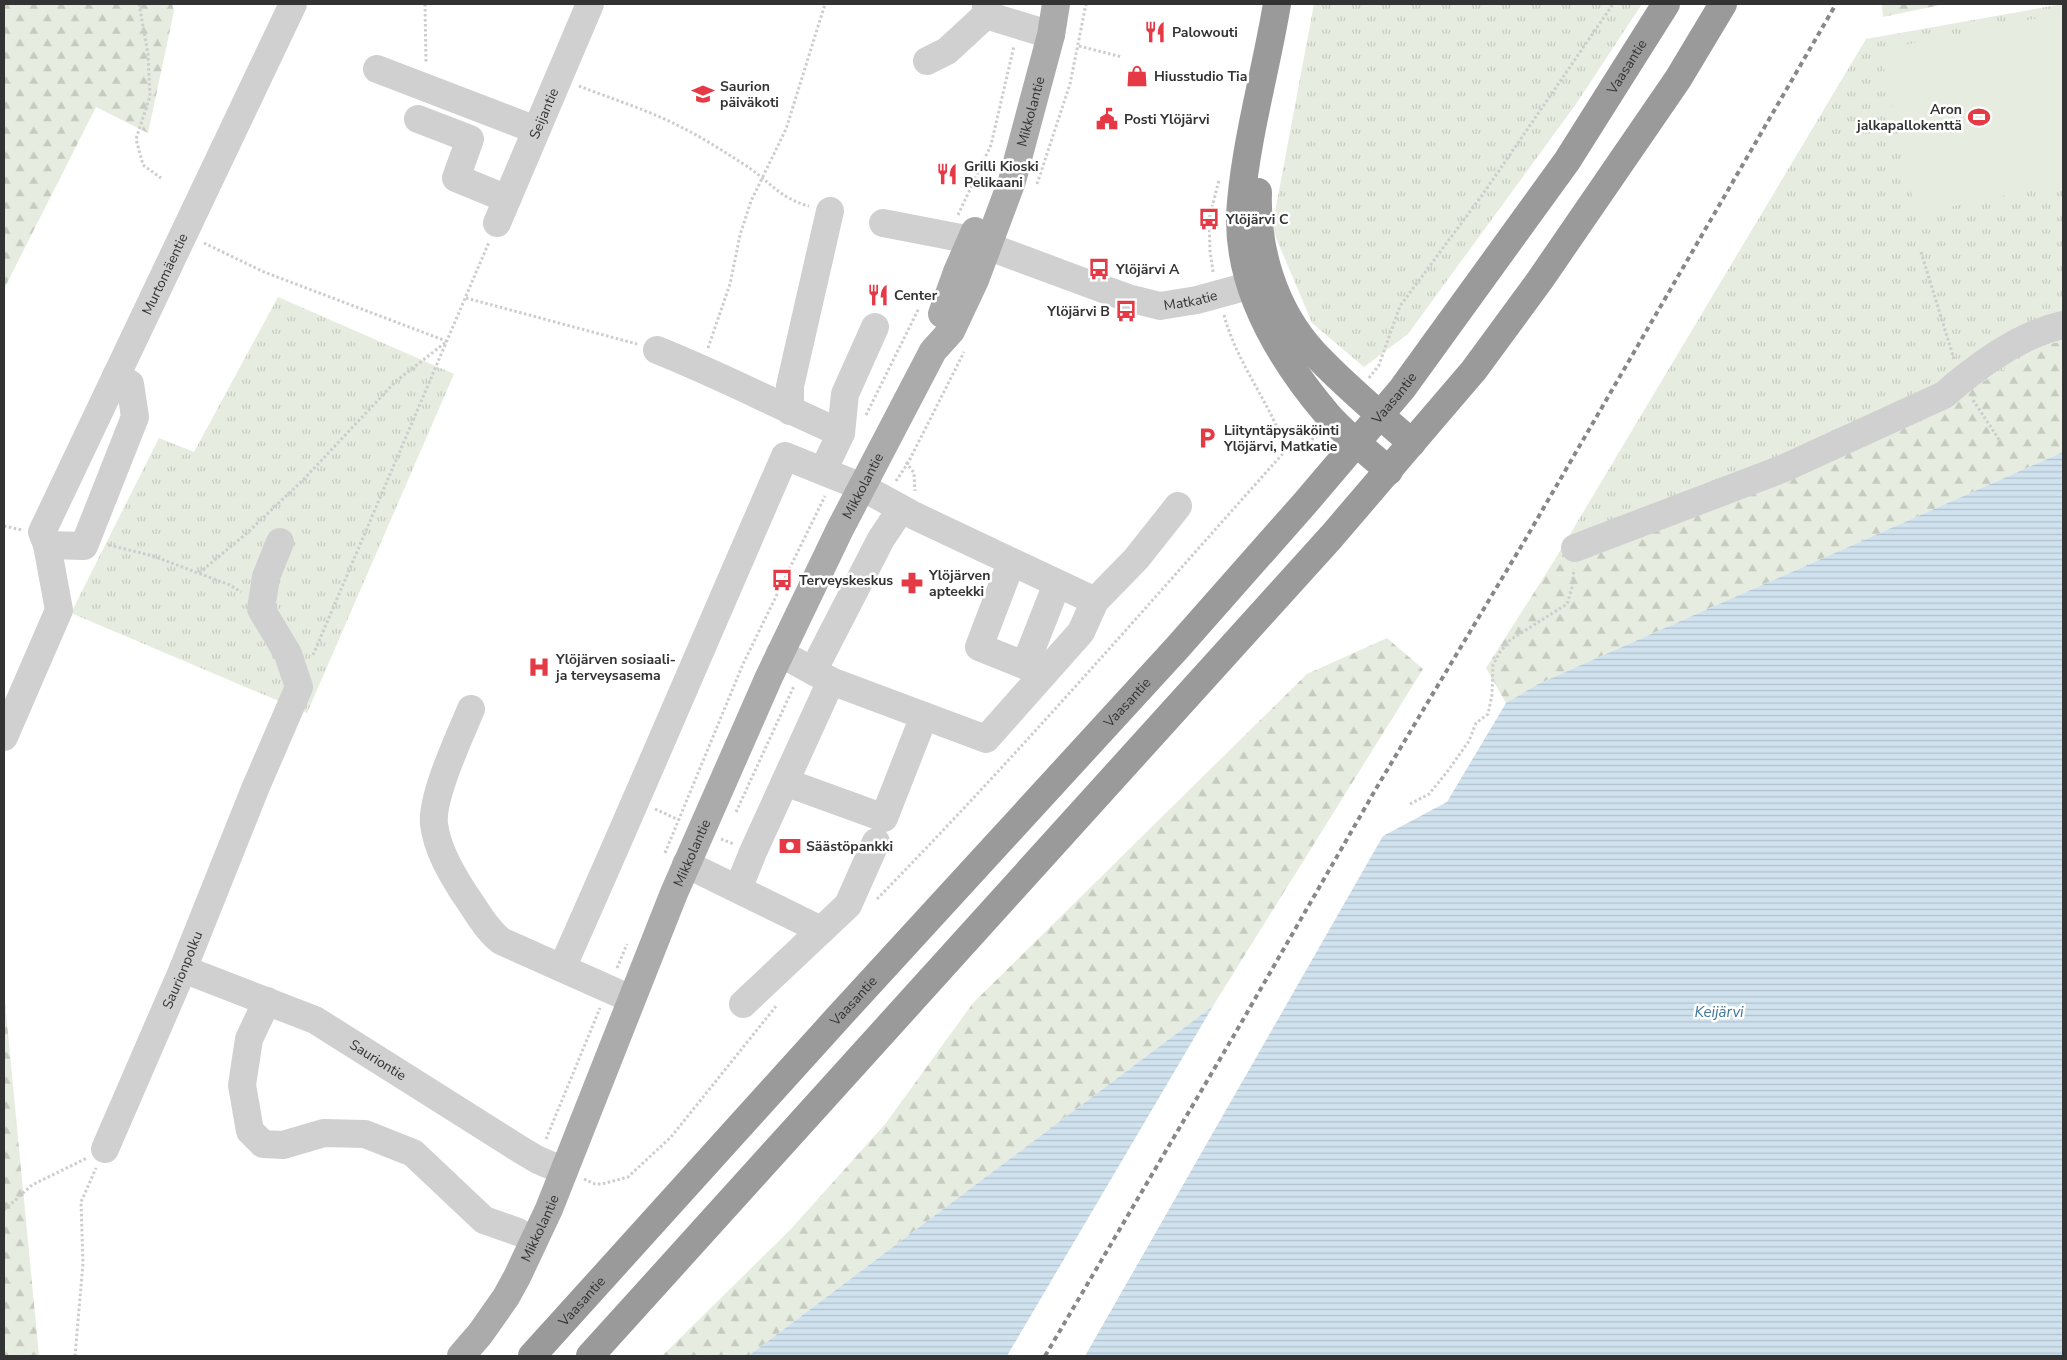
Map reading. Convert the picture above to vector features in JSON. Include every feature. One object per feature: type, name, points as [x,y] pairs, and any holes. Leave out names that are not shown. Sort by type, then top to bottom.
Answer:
[{"type":"highway","points":[[1277,4],[1252,128],[1240,202],[1240,239],[1260,282],[1313,352],[1412,443]]},
{"type":"highway","points":[[1293,4],[1258,189],[1257,216],[1262,249],[1257,307],[1290,366],[1334,420],[1389,470]]},
{"type":"highway","name":"Vaasantie","points":[[532,1356],[834,1022],[1171,655],[1380,415],[1408,381],[1567,161],[1666,4]]},
{"type":"highway","points":[[590,1356],[1222,659],[1389,470],[1474,370],[1540,280],[1678,79],[1723,4]]},
{"type":"main road","name":"Mikkolantie","points":[[461,1356],[493,1317],[517,1277],[550,1209],[579,1176],[631,999],[696,868],[807,667],[883,499],[933,351],[936,330],[969,240],[995,179],[1008,136],[1034,30],[1038,4]]},
{"type":"main road","name":"Mikkolantie","points":[[1034,30],[1056,4]]},
{"type":"street","name":"Murtomäentie","points":[[4,737],[59,610],[47,545],[42,532],[293,4]]},
{"type":"street","name":"Seijantie","points":[[502,211],[590,4]]},
{"type":"street","points":[[928,61],[947,51],[986,9],[1034,30]]},
{"type":"street","points":[[377,69],[536,130]]},
{"type":"street","points":[[418,119],[470,139],[456,178],[502,211]]},
{"type":"street","points":[[790,411],[790,386],[830,211]]},
{"type":"street","name":"Matkatie","points":[[883,223],[969,240],[1128,298],[1160,306],[1196,300],[1260,282]]},
{"type":"street","points":[[1575,548],[1782,469],[1944,395],[1961,380],[2019,342],[2049,328],[2063,325]]},
{"type":"street","points":[[823,471],[841,433],[845,394],[875,327]]},
{"type":"street","points":[[658,350],[841,433]]},
{"type":"street","points":[[47,545],[84,546],[135,416],[130,384],[116,376]]},
{"type":"street","points":[[562,968],[637,801],[688,677],[785,456],[823,471],[883,499],[1011,563],[1095,601]]},
{"type":"street","points":[[738,889],[785,782],[807,667],[881,539],[883,499]]},
{"type":"street","points":[[807,667],[924,716],[986,739],[1035,669],[1081,632],[1095,601],[1136,559],[1178,506]]},
{"type":"street","points":[[280,542],[266,577],[261,608],[288,654],[299,687]]},
{"type":"street","points":[[1011,563],[978,647],[1035,669]]},
{"type":"street","points":[[1035,669],[1057,584]]},
{"type":"street","name":"Saurionpolku","points":[[105,1149],[183,969],[255,789],[299,687]]},
{"type":"street","points":[[471,709],[438,792],[434,822],[440,846],[459,886],[493,934],[501,941],[631,999]]},
{"type":"street","points":[[785,782],[884,818],[924,716]]},
{"type":"street","points":[[743,1004],[848,905],[876,842]]},
{"type":"street","points":[[696,868],[821,930]]},
{"type":"street","name":"Sauriontie","points":[[183,969],[315,1020],[521,1150],[538,1160],[579,1176]]},
{"type":"street","points":[[267,1002],[249,1039],[242,1084],[250,1131],[263,1144],[283,1145],[324,1133],[366,1134],[414,1153],[484,1220],[518,1232]]},
{"type":"path","points":[[140,4],[148,54],[150,96],[136,139],[143,165],[160,178]]},
{"type":"path","points":[[425,4],[425,56],[430,89]]},
{"type":"path","points":[[701,368],[730,284],[740,235],[751,201],[786,129],[825,4]]},
{"type":"path","points":[[1035,188],[1070,84],[1086,4]]},
{"type":"path","points":[[1357,393],[1379,365],[1400,306],[1483,194],[1613,4]]},
{"type":"path","points":[[969,240],[972,189],[991,145],[1011,68],[1034,30]]},
{"type":"path","points":[[1079,46],[1122,56]]},
{"type":"path","points":[[559,77],[682,127],[742,163],[779,194],[797,203],[830,211]]},
{"type":"path","points":[[299,687],[502,211]]},
{"type":"path","points":[[185,234],[264,272],[447,342]]},
{"type":"path","points":[[1922,252],[1961,380],[2000,441]]},
{"type":"path","points":[[466,298],[658,350]]},
{"type":"path","points":[[905,337],[923,301]]},
{"type":"path","points":[[198,573],[248,533],[303,480],[395,382],[447,342]]},
{"type":"path","points":[[883,499],[908,463],[966,349]]},
{"type":"path","points":[[872,904],[1017,751],[1286,450],[1314,439],[1334,420]]},
{"type":"path","points":[[84,546],[98,543],[125,548],[198,573],[230,585],[248,596],[261,608]]},
{"type":"path","points":[[1410,804],[1429,794],[1448,772],[1469,742],[1476,723],[1488,714],[1492,695],[1493,666],[1500,652],[1510,640],[1567,604],[1572,588],[1575,548]]},
{"type":"path","points":[[733,818],[807,667]]},
{"type":"path","points":[[696,868],[725,832]]},
{"type":"path","points":[[579,1176],[595,1184],[628,1177],[671,1137],[778,1003]]},
{"type":"path","points":[[4,1210],[32,1185],[105,1149]]},
{"type":"path","points":[[75,1356],[83,1263],[81,1202],[105,1149]]},
{"type":"green space","points":[[4,4],[172,4],[174,11],[148,133],[96,107],[4,289]]},
{"type":"green space","points":[[1314,4],[1642,4],[1576,104],[1408,334],[1364,367],[1312,323],[1272,228]]},
{"type":"green space","points":[[1882,4],[1945,4],[1883,17]]},
{"type":"green space","points":[[2063,4],[2063,341],[2045,345],[1956,398],[1757,490],[1554,561],[1866,39]]},
{"type":"green space","name":"Aron jalkapallokenttä","points":[[2063,13],[2063,183],[1916,214],[1880,50]]},
{"type":"green space","points":[[278,297],[454,374],[307,713],[71,613],[159,438],[194,452]]},
{"type":"green space","points":[[2063,341],[2063,452],[1538,684],[1506,703],[1486,668],[1554,561],[1757,490],[1956,398],[2045,345]]},
{"type":"green space","points":[[1387,638],[1423,669],[1213,1006],[748,1356],[662,1356],[791,1229],[886,1123],[973,1003],[1307,674]]},
{"type":"green space","points":[[4,992],[39,1356],[4,1356]]},
{"type":"water","name":"Keijärvi","points":[[2063,452],[2063,1356],[1085,1356],[1383,836],[1447,802],[1506,703],[1538,684]]},
{"type":"water","points":[[1213,1006],[1007,1356],[748,1356]]},
{"type":"railway","points":[[1045,1356],[1233,1037],[1377,787],[1525,540],[1836,4]]},
{"type":"place","name":"Palowouti","points":[[1155,32]]},
{"type":"place","name":"Hiusstudio Tia","points":[[1137,76]]},
{"type":"place","name":"Saurion päiväkoti","points":[[703,94]]},
{"type":"place","name":"Aron jalkapallokenttä","points":[[1979,117]]},
{"type":"place","name":"Posti Ylöjärvi","points":[[1107,119]]},
{"type":"place","name":"Grilli Kioski Pelikaani","points":[[947,174]]},
{"type":"place","name":"Ylöjärvi C","points":[[1209,219]]},
{"type":"place","name":"Ylöjärvi A","points":[[1099,269]]},
{"type":"place","name":"Center","points":[[878,295]]},
{"type":"place","name":"Ylöjärvi B","points":[[1126,311]]},
{"type":"place","name":"Liityntäpysäköinti Ylöjärvi, Matkatie","points":[[1207,438]]},
{"type":"place","name":"Terveyskeskus","points":[[782,580]]},
{"type":"place","name":"Ylöjärven apteekki","points":[[912,583]]},
{"type":"place","name":"Ylöjärven sosiaali- ja terveysasema","points":[[539,667]]},
{"type":"place","name":"Säästöpankki","points":[[790,846]]}]
